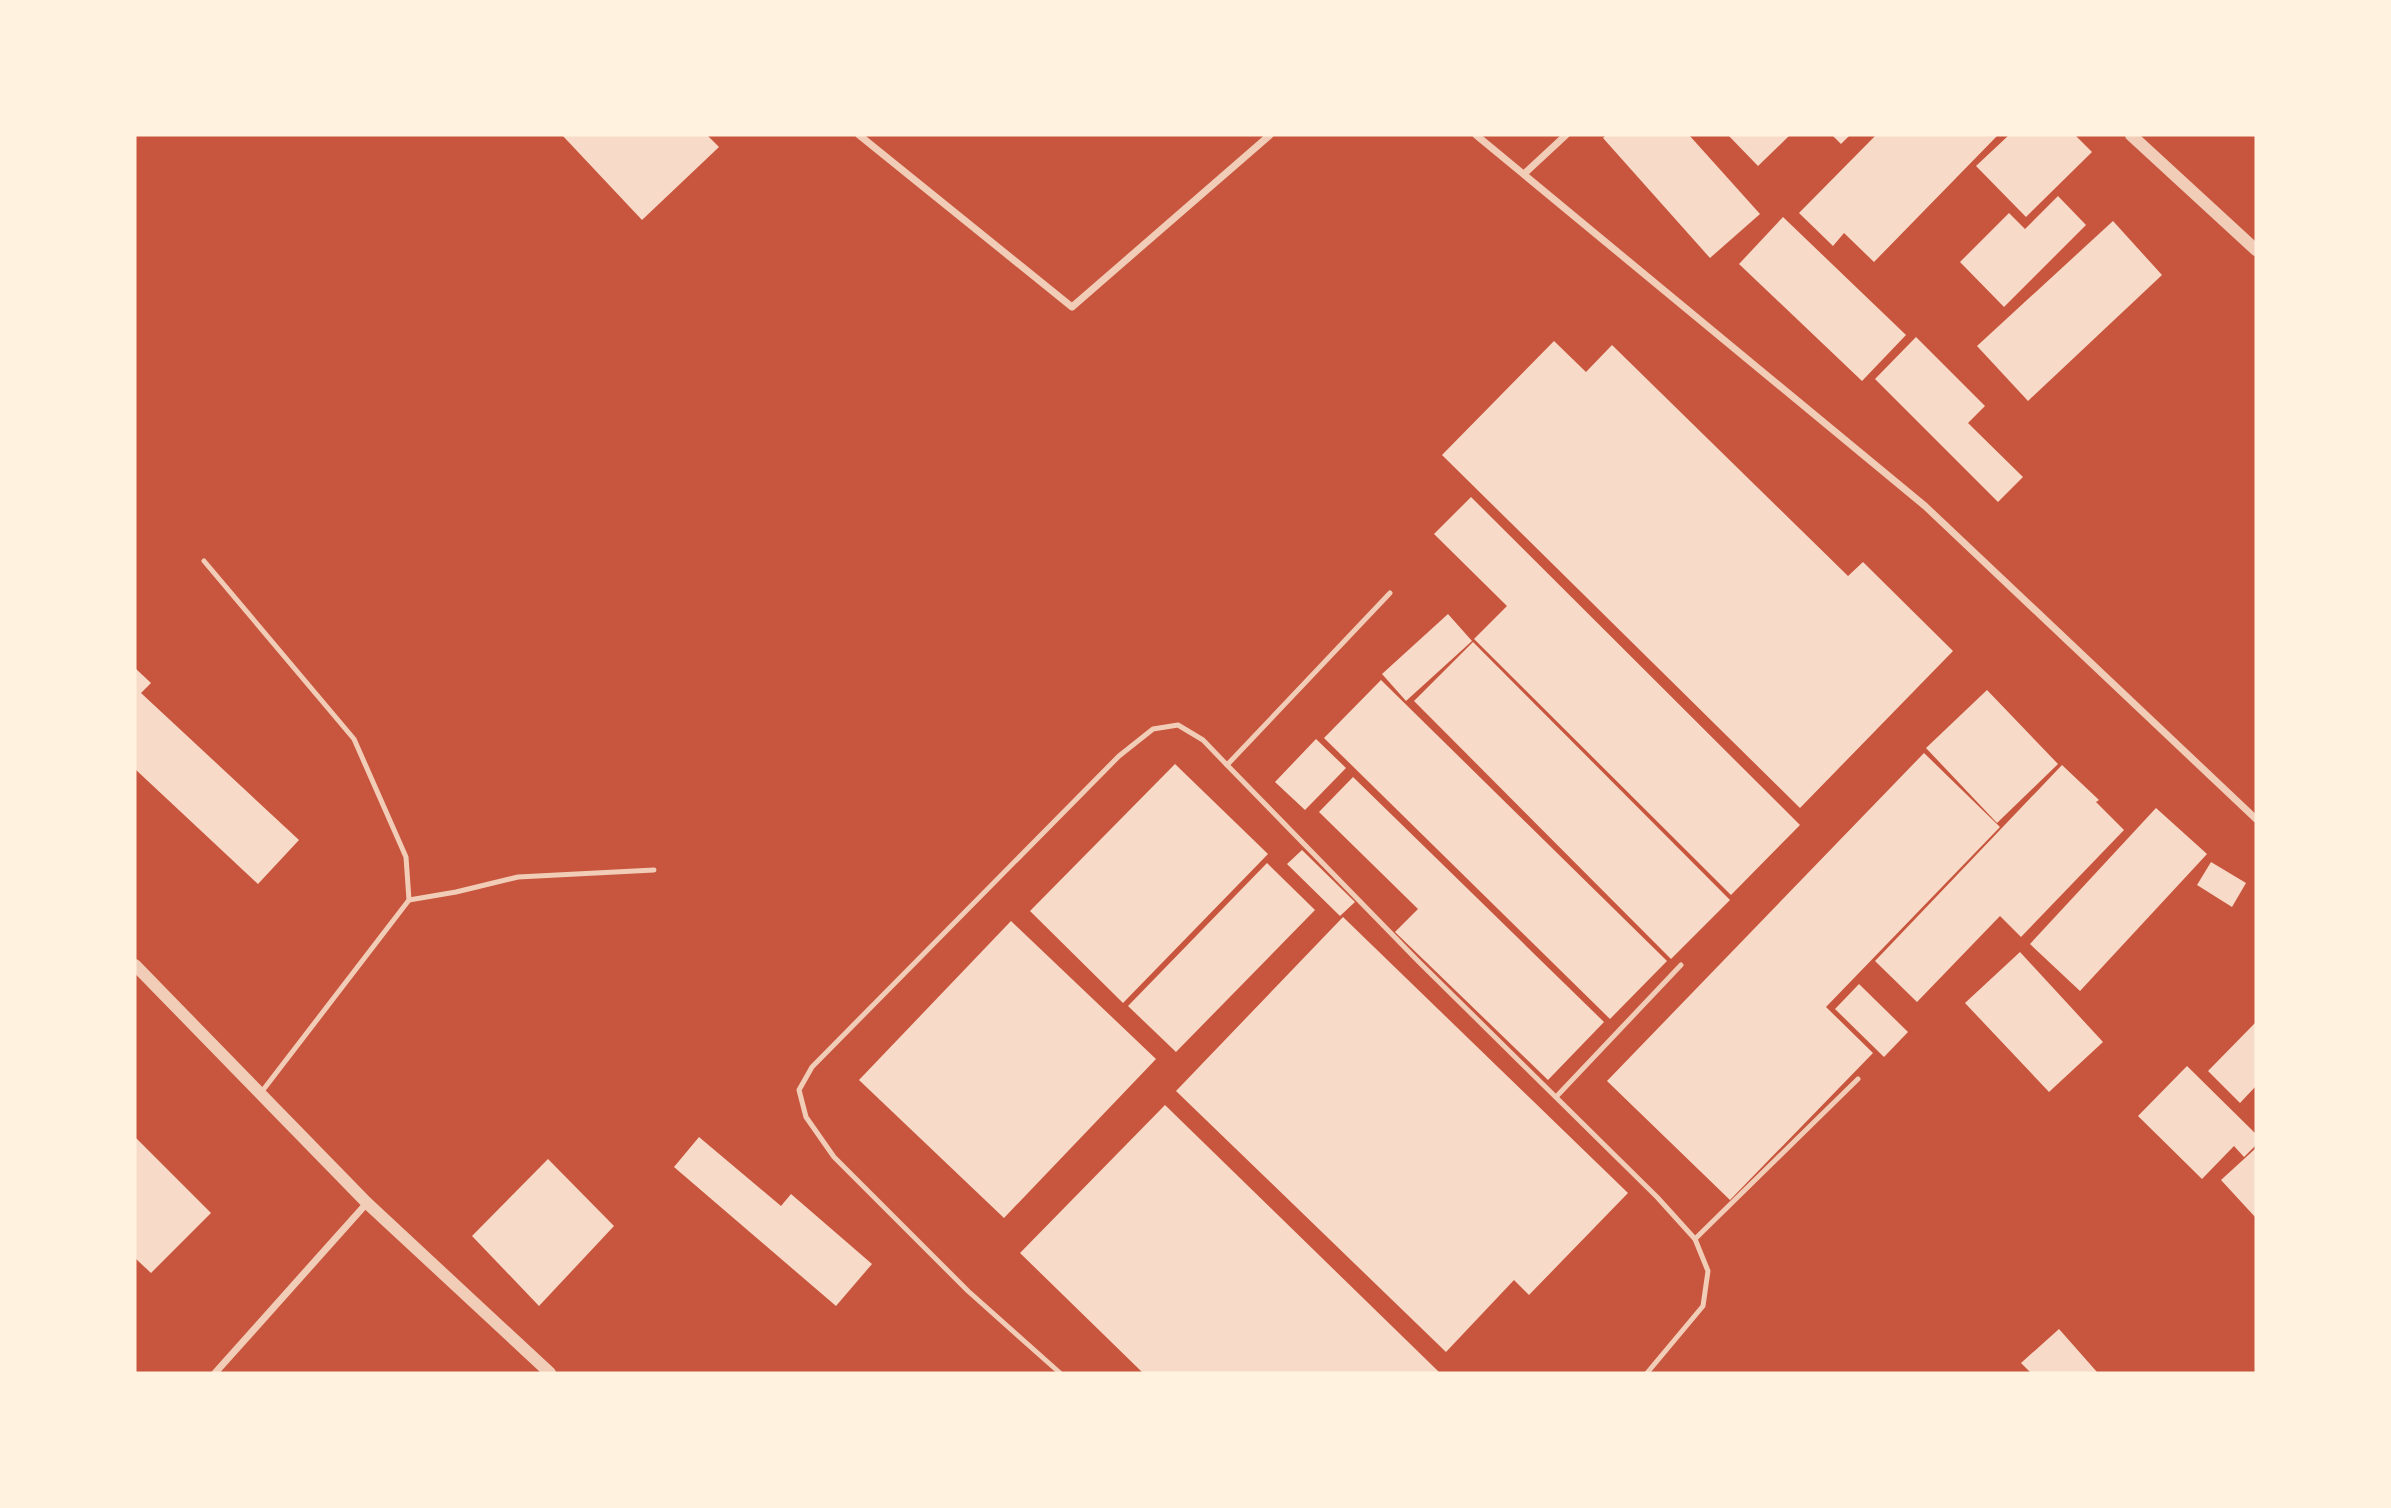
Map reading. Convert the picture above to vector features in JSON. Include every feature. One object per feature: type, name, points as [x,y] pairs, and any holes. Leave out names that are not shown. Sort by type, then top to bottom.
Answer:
[{"type":"street","points":[[859,135],[1072,307],[1270,135]]},
{"type":"street","points":[[1476,135],[1925,506],[2256,819]]},
{"type":"street","points":[[1524,174],[1566,135]]},
{"type":"street","points":[[2131,135],[2256,250]]},
{"type":"street","points":[[135,965],[367,1203],[550,1373]]},
{"type":"street","points":[[215,1373],[367,1203]]},
{"type":"lane","points":[[204,561],[354,739],[405,857],[409,900]]},
{"type":"lane","points":[[1227,765],[1390,593]]},
{"type":"lane","points":[[1060,1373],[968,1291],[834,1157],[806,1117],[799,1090],[821,1057],[1119,756],[1153,729],[1178,725],[1203,740],[1419,962],[1657,1197],[1695,1239],[1708,1271],[1703,1306],[1647,1373]]},
{"type":"lane","points":[[260,1094],[409,900],[518,877],[654,870]]},
{"type":"lane","points":[[1556,1097],[1681,965]]},
{"type":"lane","points":[[1695,1239],[1858,1079]]},
{"type":"building","points":[[562,135],[707,135],[719,147],[642,220]]},
{"type":"building","points":[[1606,135],[1689,135],[1760,214],[1710,258],[1603,138]]},
{"type":"building","points":[[1728,135],[1790,135],[1758,166]]},
{"type":"building","points":[[1832,135],[1850,135],[1841,144]]},
{"type":"building","points":[[1876,135],[1998,135],[1874,262],[1844,233],[1833,246],[1799,213]]},
{"type":"building","points":[[2009,135],[2075,135],[2092,152],[2026,217],[1976,166]]},
{"type":"building","points":[[2058,196],[2086,225],[2004,307],[1960,262],[2009,213],[2025,229]]},
{"type":"building","points":[[1783,217],[1906,335],[1862,381],[1739,264]]},
{"type":"building","points":[[2113,221],[2162,275],[2028,401],[1977,346]]},
{"type":"building","points":[[1916,337],[1985,406],[1968,423],[2023,477],[1998,502],[1875,379]]},
{"type":"building","points":[[1554,341],[1586,372],[1612,345],[1848,576],[1863,562],[1953,651],[1800,808],[1442,455]]},
{"type":"building","points":[[1471,497],[1800,825],[1731,895],[1474,639],[1507,606],[1434,534]]},
{"type":"building","points":[[1448,614],[1472,641],[1406,701],[1382,674]]},
{"type":"building","points":[[1473,642],[1730,900],[1671,959],[1414,701]]},
{"type":"building","points":[[135,668],[151,683],[141,693],[299,840],[258,884],[135,769]]},
{"type":"building","points":[[1381,680],[1667,961],[1610,1019],[1324,738]]},
{"type":"building","points":[[1987,690],[2058,764],[1997,823],[1926,748]]},
{"type":"building","points":[[1316,739],[1346,768],[1305,810],[1275,782]]},
{"type":"building","points":[[1924,753],[2000,827],[1826,1007],[1873,1053],[1730,1200],[1607,1081]]},
{"type":"building","points":[[1175,764],[1268,854],[1123,1003],[1030,911]]},
{"type":"building","points":[[2062,765],[2099,800],[2096,802],[2124,830],[2021,937],[2000,916],[1917,1002],[1875,961]]},
{"type":"building","points":[[1353,777],[1604,1022],[1548,1080],[1395,932],[1418,909],[1319,812]]},
{"type":"building","points":[[2156,808],[2207,854],[2080,991],[2030,944]]},
{"type":"building","points":[[1302,850],[1355,902],[1340,916],[1287,864]]},
{"type":"building","points":[[2211,862],[2246,883],[2232,907],[2197,885]]},
{"type":"building","points":[[1267,863],[1315,910],[1176,1052],[1128,1006]]},
{"type":"building","points":[[1343,917],[1628,1193],[1529,1295],[1514,1280],[1446,1352],[1176,1091]]},
{"type":"building","points":[[1011,921],[1156,1059],[1004,1218],[859,1080]]},
{"type":"building","points":[[2020,952],[2103,1042],[2049,1092],[1965,1003]]},
{"type":"building","points":[[1859,984],[1908,1032],[1884,1057],[1835,1009]]},
{"type":"building","points":[[2256,1022],[2256,1086],[2240,1103],[2208,1071]]},
{"type":"building","points":[[2187,1066],[2256,1134],[2256,1145],[2244,1157],[2234,1146],[2202,1179],[2138,1116]]},
{"type":"building","points":[[1165,1105],[1440,1373],[1143,1373],[1020,1253]]},
{"type":"building","points":[[135,1137],[211,1213],[151,1273],[135,1258]]},
{"type":"building","points":[[699,1137],[781,1206],[791,1194],[872,1264],[836,1306],[674,1167]]},
{"type":"building","points":[[2256,1148],[2256,1218],[2221,1180]]},
{"type":"building","points":[[548,1159],[614,1226],[539,1306],[472,1236]]},
{"type":"building","points":[[2059,1329],[2096,1373],[2031,1373],[2021,1363]]}]
